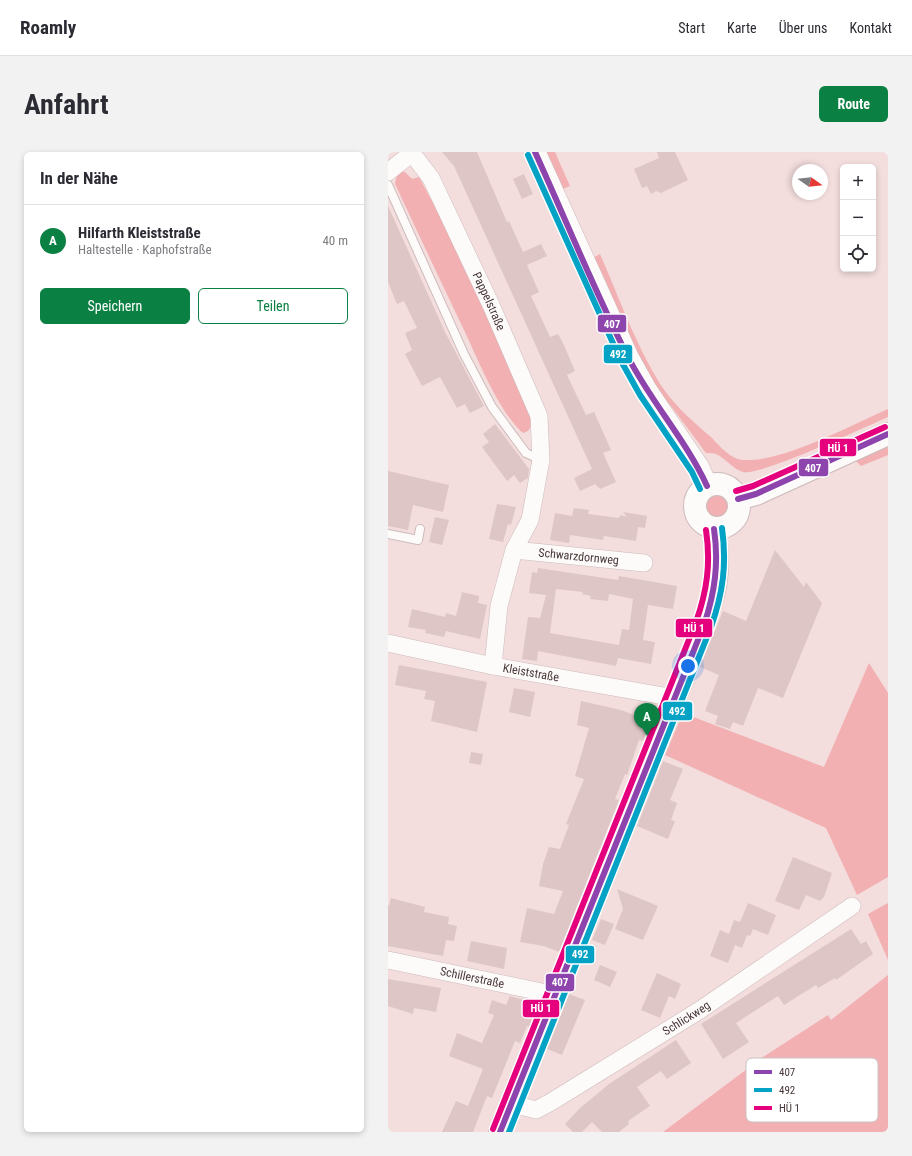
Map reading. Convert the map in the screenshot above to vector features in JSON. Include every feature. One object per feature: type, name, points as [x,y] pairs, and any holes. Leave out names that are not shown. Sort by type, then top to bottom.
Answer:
[{"type":"main road","points":[[738,499],[756,494],[888,434]]},
{"type":"main road","points":[[716,484],[726,486],[733,491],[738,499],[739,507],[734,521],[721,529],[714,529],[706,526],[699,521],[695,514],[696,498],[700,491],[707,486],[716,484]]},
{"type":"main road","points":[[500,1132],[513,1104],[698,640],[717,581],[718,550],[714,529]]},
{"type":"street","points":[[388,172],[412,152]]},
{"type":"street","name":"Pappelstraße","points":[[412,152],[431,178],[491,305],[539,416],[541,460],[530,520],[514,550],[499,606],[493,666]]},
{"type":"street","points":[[535,152],[628,357],[644,385],[699,468],[707,486]]},
{"type":"street","name":"Schwarzdornweg","points":[[514,550],[644,563]]},
{"type":"street","name":"Kleiststraße","points":[[388,643],[493,666],[675,698]]},
{"type":"street","name":"Schlickweg","points":[[513,1104],[536,1110],[551,1102],[700,1010],[852,906]]},
{"type":"street","name":"Schillerstraße","points":[[388,960],[556,995]]},
{"type":"lane","points":[[388,185],[461,347],[492,407],[526,453],[541,460]]},
{"type":"lane","points":[[388,534],[418,540],[420,529]]},
{"type":"shaded area","points":[[545,152],[555,152],[570,186],[563,189]]},
{"type":"shaded area","points":[[401,171],[405,172],[412,179],[419,177],[448,231],[531,414],[532,425],[528,431],[523,433],[514,424],[497,399],[482,370],[395,184],[397,174]]},
{"type":"shaded area","points":[[600,254],[638,342],[655,376],[675,404],[730,455],[743,460],[777,456],[816,442],[888,409],[888,417],[791,459],[753,471],[743,472],[736,469],[717,454],[706,453],[671,406],[661,398],[637,359],[593,258]]},
{"type":"shaded area","points":[[888,447],[888,455],[861,466],[855,460]]},
{"type":"shaded area","points":[[718,493],[727,497],[731,506],[727,515],[718,519],[709,515],[705,506],[709,497]]},
{"type":"shaded area","points":[[869,663],[888,693],[888,877],[857,895],[826,828],[665,755],[683,713],[824,767]]},
{"type":"shaded area","points":[[888,903],[888,960],[868,914]]},
{"type":"shaded area","points":[[888,975],[888,1132],[663,1132],[746,1070],[746,1122],[878,1122],[878,1058],[762,1058],[828,1015],[831,1020]]},
{"type":"building","points":[[442,152],[477,152],[507,222],[509,221],[523,252],[541,244],[547,256],[527,265],[539,292],[531,296],[550,337],[558,334],[563,343],[575,371],[567,375],[586,415],[594,412],[611,450],[603,453],[616,482],[600,489],[595,484],[580,491],[574,478],[592,469],[454,166]]},
{"type":"building","points":[[657,152],[675,152],[688,180],[661,193],[656,191],[651,194],[647,186],[642,188],[634,169],[659,158]]},
{"type":"building","points":[[524,174],[533,194],[522,199],[513,179]]},
{"type":"building","points":[[388,206],[445,332],[484,406],[470,413],[465,404],[457,408],[440,377],[422,386],[405,354],[412,350],[405,333],[417,328],[404,301],[397,304],[388,282]]},
{"type":"building","points":[[495,424],[529,469],[528,478],[520,483],[514,475],[507,481],[482,447],[489,442],[483,434]]},
{"type":"building","points":[[388,471],[449,485],[443,512],[413,505],[408,530],[388,526]]},
{"type":"building","points":[[497,504],[516,507],[511,525],[508,524],[503,542],[489,539]]},
{"type":"building","points":[[574,508],[589,510],[588,514],[619,518],[620,515],[627,517],[623,512],[647,516],[645,528],[638,527],[636,541],[604,536],[603,540],[570,535],[569,543],[550,540],[555,513],[572,516]]},
{"type":"building","points":[[435,517],[449,520],[442,545],[429,542]]},
{"type":"building","points":[[775,550],[804,587],[806,582],[822,603],[783,698],[758,688],[743,726],[733,722],[730,729],[715,724],[718,716],[705,711],[719,675],[700,667],[723,611],[746,621]]},
{"type":"building","points":[[538,568],[618,580],[619,576],[677,586],[673,609],[648,605],[643,640],[655,642],[651,664],[618,658],[616,666],[538,651],[537,661],[522,659],[528,617],[540,618],[546,595],[529,593],[532,572],[537,573]],"holes":[[[556,589],[583,592],[582,594],[591,596],[590,599],[608,601],[609,594],[633,599],[629,630],[622,629],[619,645],[550,633]]]},
{"type":"building","points":[[462,592],[479,596],[478,603],[487,605],[480,639],[446,631],[444,637],[425,633],[426,630],[408,627],[412,609],[445,617],[446,613],[456,616]]},
{"type":"building","points":[[399,665],[487,682],[477,732],[431,721],[435,701],[424,699],[426,691],[395,685]]},
{"type":"building","points":[[514,688],[535,692],[530,717],[509,712]]},
{"type":"building","points":[[581,701],[621,710],[651,721],[643,741],[639,740],[627,775],[625,774],[615,799],[619,800],[559,952],[544,946],[520,942],[527,908],[554,914],[563,891],[539,886],[543,864],[549,847],[560,849],[569,825],[566,824],[584,779],[575,776],[589,728],[577,725]]},
{"type":"building","points":[[471,752],[483,754],[481,765],[469,763]]},
{"type":"building","points":[[663,761],[683,769],[670,800],[677,803],[671,820],[675,821],[668,839],[637,826]]},
{"type":"building","points":[[793,857],[832,873],[824,897],[820,901],[806,895],[799,910],[775,901]]},
{"type":"building","points":[[617,889],[658,906],[643,940],[615,929],[623,909]]},
{"type":"building","points":[[391,898],[425,907],[424,912],[449,917],[448,924],[457,926],[454,941],[446,940],[443,956],[388,946],[388,905],[389,906]]},
{"type":"building","points":[[748,903],[776,915],[768,935],[753,929],[750,936],[747,935],[742,948],[735,945],[728,963],[710,956],[720,930],[729,934],[734,920],[740,922]]},
{"type":"building","points":[[601,919],[614,924],[605,945],[592,940]]},
{"type":"building","points":[[851,929],[861,944],[866,941],[873,954],[836,980],[835,978],[818,988],[816,985],[784,1005],[778,996],[736,1023],[749,1042],[723,1059],[701,1024]]},
{"type":"building","points":[[471,941],[507,948],[504,969],[467,961]]},
{"type":"building","points":[[600,965],[617,972],[610,987],[594,980]]},
{"type":"building","points":[[657,973],[681,984],[675,999],[669,996],[660,1018],[641,1010]]},
{"type":"building","points":[[388,979],[441,988],[436,1012],[414,1008],[413,1014],[388,1006]]},
{"type":"building","points":[[569,994],[585,1000],[562,1055],[547,1049]]},
{"type":"building","points":[[510,996],[534,1003],[537,1007],[529,1027],[527,1026],[520,1043],[515,1041],[492,1098],[487,1096],[473,1132],[442,1132],[456,1101],[468,1106],[483,1069],[449,1056],[457,1033],[482,1043],[494,1015],[488,1013],[492,1000],[506,1005]]},
{"type":"building","points":[[676,1040],[691,1063],[667,1079],[661,1071],[637,1087],[650,1106],[628,1121],[629,1124],[619,1132],[602,1132],[592,1122],[582,1132],[573,1132],[565,1124],[579,1109],[609,1084]]},
{"type":"transit line","name":"407","points":[[535,152],[592,281],[628,357],[647,390],[699,469],[707,486]]},
{"type":"transit line","name":"492","points":[[528,155],[621,361],[640,395],[692,472],[700,489]]},
{"type":"transit line","points":[[736,491],[753,486],[885,427]]},
{"type":"transit line","name":"407","points":[[738,499],[756,494],[888,434]]},
{"type":"transit line","name":"492","points":[[509,1132],[711,627],[723,578],[724,554],[722,528]]},
{"type":"transit line","name":"407","points":[[500,1132],[704,625],[711,601],[715,577],[716,554],[714,529]]},
{"type":"transit line","points":[[493,1129],[696,622],[703,599],[707,577],[708,554],[706,530]]},
{"type":"place","name":"Hilfarth Kleiststraße","points":[[647,736]]}]
